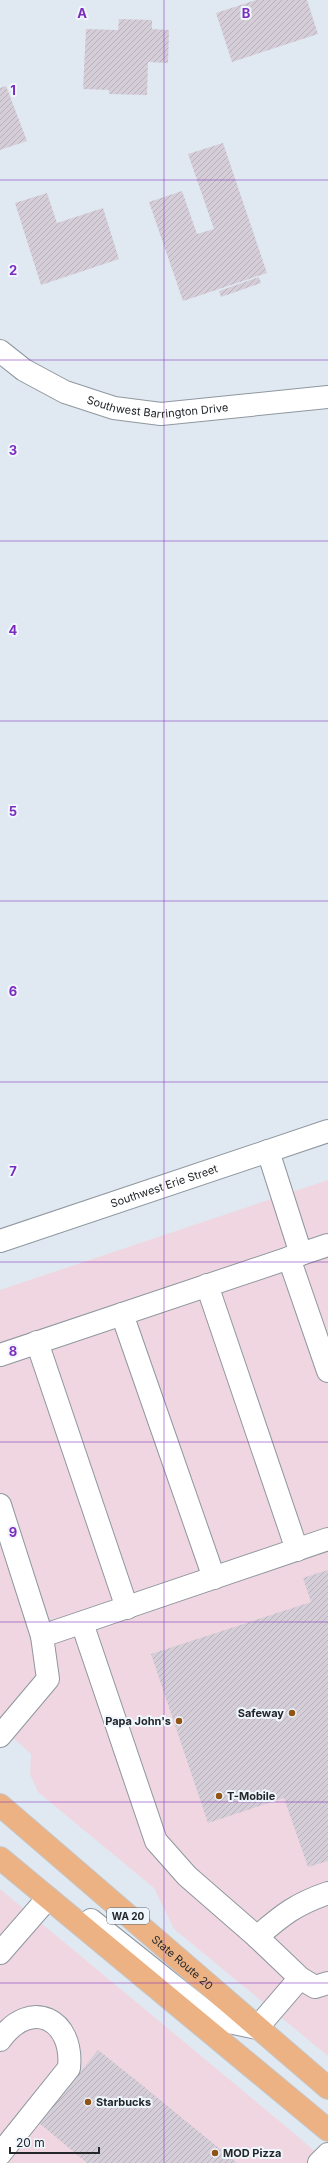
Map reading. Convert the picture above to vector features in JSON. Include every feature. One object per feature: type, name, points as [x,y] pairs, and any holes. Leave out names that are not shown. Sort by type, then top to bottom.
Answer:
[{"type":"main road","name":"State Route 20","points":[[0,1805],[328,2088]]},
{"type":"main road","points":[[0,1858],[328,2130]]},
{"type":"street","name":"Southwest Barrington Drive","points":[[0,351],[24,370],[65,392],[114,408],[161,414],[328,397]]},
{"type":"street","name":"Southwest Erie Street","points":[[0,1241],[328,1131]]},
{"type":"street","points":[[268,1151],[295,1256],[328,1371]]},
{"type":"street","points":[[0,1355],[328,1245]]},
{"type":"street","points":[[207,1285],[297,1550]]},
{"type":"street","points":[[122,1314],[214,1578]]},
{"type":"street","points":[[37,1342],[127,1608]]},
{"type":"street","points":[[0,1505],[7,1554],[42,1636],[48,1679],[0,1736]]},
{"type":"street","points":[[42,1636],[328,1539]]},
{"type":"street","points":[[82,1623],[156,1841],[187,1876],[257,1937],[300,1978],[314,1988],[328,1983]]},
{"type":"street","points":[[257,1937],[284,1913],[306,1900],[328,1893]]},
{"type":"street","points":[[0,1953],[53,1903],[78,1910],[215,2019],[257,2028],[300,1978]]},
{"type":"street","points":[[0,2040],[8,2028],[19,2022],[32,2016],[45,2018],[58,2027],[67,2040],[70,2055],[69,2068],[0,2154]]},
{"type":"street","points":[[319,2163],[328,2154]]},
{"type":"shaded area","points":[[328,1180],[328,2056],[174,1929],[154,1888],[38,1792],[30,1774],[31,1754],[0,1726],[0,1290]]},
{"type":"shaded area","points":[[0,1889],[295,2134],[328,2163],[0,2163]]},
{"type":"building","points":[[256,0],[307,0],[318,34],[232,62],[216,13]]},
{"type":"building","points":[[119,19],[152,20],[152,29],[169,30],[168,63],[148,62],[147,95],[109,94],[109,90],[83,89],[86,29],[118,30]]},
{"type":"building","points":[[6,86],[27,141],[0,150],[0,88]]},
{"type":"building","points":[[223,143],[267,273],[183,301],[149,202],[182,191],[197,234],[214,229],[188,154]]},
{"type":"building","points":[[47,193],[57,223],[103,208],[119,259],[41,285],[15,203]]},
{"type":"building","points":[[259,277],[261,283],[221,297],[219,291]]},
{"type":"building","points":[[328,1570],[328,1861],[308,1867],[284,1798],[208,1823],[151,1654],[311,1602],[303,1578]]},
{"type":"building","points":[[98,2050],[237,2163],[87,2163],[39,2123]]},
{"type":"place","name":"Safeway","points":[[292,1713]]},
{"type":"place","name":"Papa John's","points":[[179,1721]]},
{"type":"place","name":"T-Mobile","points":[[219,1796]]},
{"type":"place","name":"Starbucks","points":[[88,2102]]},
{"type":"place","name":"MOD Pizza","points":[[215,2153]]}]
